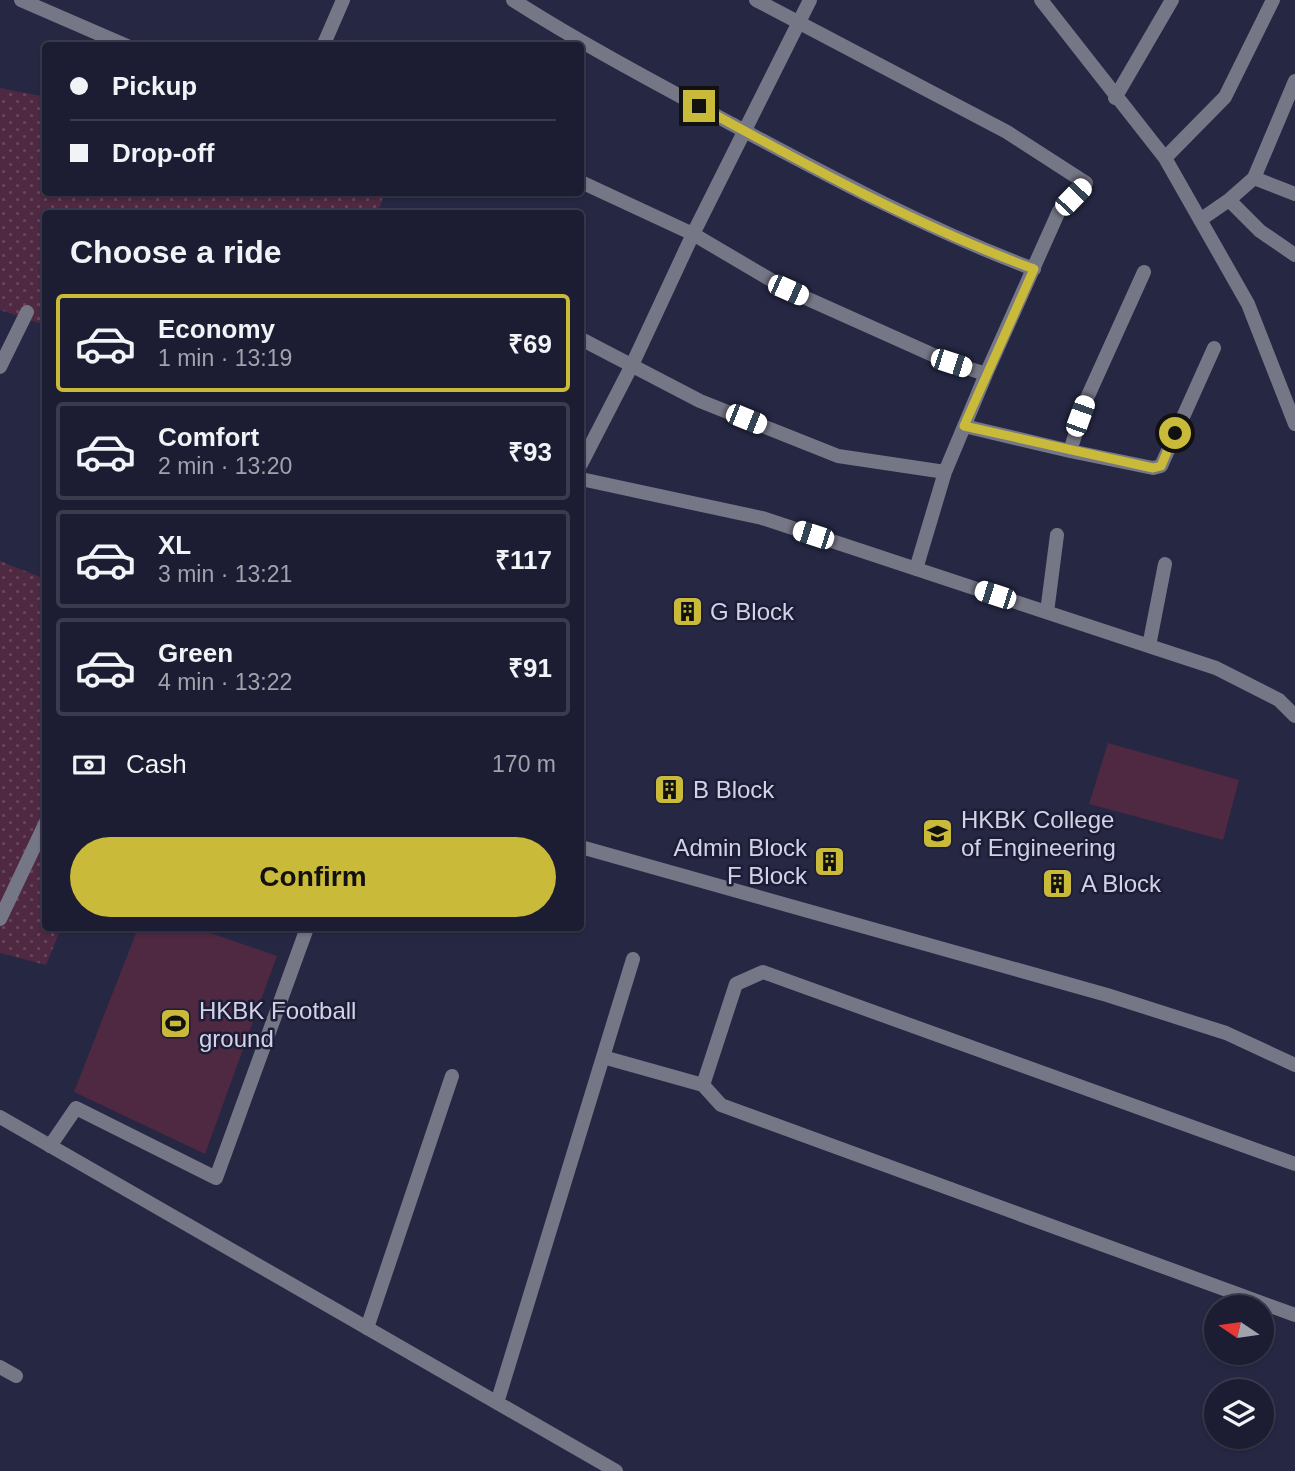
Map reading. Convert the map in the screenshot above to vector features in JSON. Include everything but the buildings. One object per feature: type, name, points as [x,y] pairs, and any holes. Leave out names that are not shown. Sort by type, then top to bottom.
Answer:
[{"type":"street","points":[[22,0],[118,42]]},
{"type":"street","points":[[325,42],[343,0]]},
{"type":"street","points":[[513,0],[582,42]]},
{"type":"street","points":[[756,0],[1007,132],[1086,183],[1059,211],[986,374],[945,472],[916,569]]},
{"type":"street","points":[[584,458],[810,0]]},
{"type":"street","points":[[1041,0],[1115,98],[1165,158],[1248,304],[1295,424]]},
{"type":"street","points":[[1115,98],[1172,0]]},
{"type":"street","points":[[1165,158],[1225,97],[1273,0]]},
{"type":"street","points":[[584,43],[833,180],[971,246],[1034,269]]},
{"type":"street","points":[[1200,220],[1254,178],[1289,114],[1295,81]]},
{"type":"street","points":[[1254,178],[1295,194]]},
{"type":"street","points":[[584,183],[693,234],[788,290],[951,363],[986,374]]},
{"type":"street","points":[[1229,200],[1260,231],[1295,255]]},
{"type":"street","points":[[1070,451],[1087,398],[1144,272]]},
{"type":"street","points":[[0,367],[27,312]]},
{"type":"street","points":[[584,341],[700,401],[838,456],[945,472]]},
{"type":"street","points":[[964,426],[1153,468],[1161,466],[1214,348]]},
{"type":"street","points":[[584,480],[761,518],[1216,668],[1279,700],[1295,716]]},
{"type":"street","points":[[1047,612],[1057,535]]},
{"type":"street","points":[[1149,646],[1165,564]]},
{"type":"street","points":[[0,919],[42,830]]},
{"type":"street","points":[[584,848],[1107,995],[1226,1033],[1295,1065]]},
{"type":"street","points":[[50,1146],[76,1108],[216,1178],[306,931]]},
{"type":"street","points":[[497,1403],[633,959]]},
{"type":"street","points":[[703,1086],[736,985],[763,972],[1295,1164]]},
{"type":"street","points":[[603,1057],[703,1086],[721,1105],[1295,1315]]},
{"type":"street","points":[[367,1328],[452,1076]]},
{"type":"street","points":[[0,1117],[616,1471]]},
{"type":"street","points":[[0,1367],[16,1376]]},
{"type":"shaded area","points":[[0,88],[42,96],[42,196],[383,196],[379,210],[42,210],[42,324],[0,310]]},
{"type":"shaded area","points":[[0,561],[42,578],[42,931],[60,931],[46,965],[0,953]]},
{"type":"shaded area","points":[[1108,743],[1239,780],[1223,840],[1089,804]]},
{"type":"shaded area","name":"HKBK Football ground","points":[[137,931],[205,931],[277,956],[205,1154],[74,1092]]},
{"type":"place","name":"G Block","points":[[687,611]]},
{"type":"place","name":"B Block","points":[[670,789]]},
{"type":"place","name":"HKBK College of Engineering","points":[[938,833]]},
{"type":"place","name":"Admin Block F Block","points":[[830,861]]},
{"type":"place","name":"A Block","points":[[1058,883]]},
{"type":"place","name":"HKBK Football ground","points":[[176,1024]]},
{"type":"route","points":[[699,106],[833,180],[971,246],[1034,269],[964,426],[1153,468],[1161,466],[1175,433]]}]
